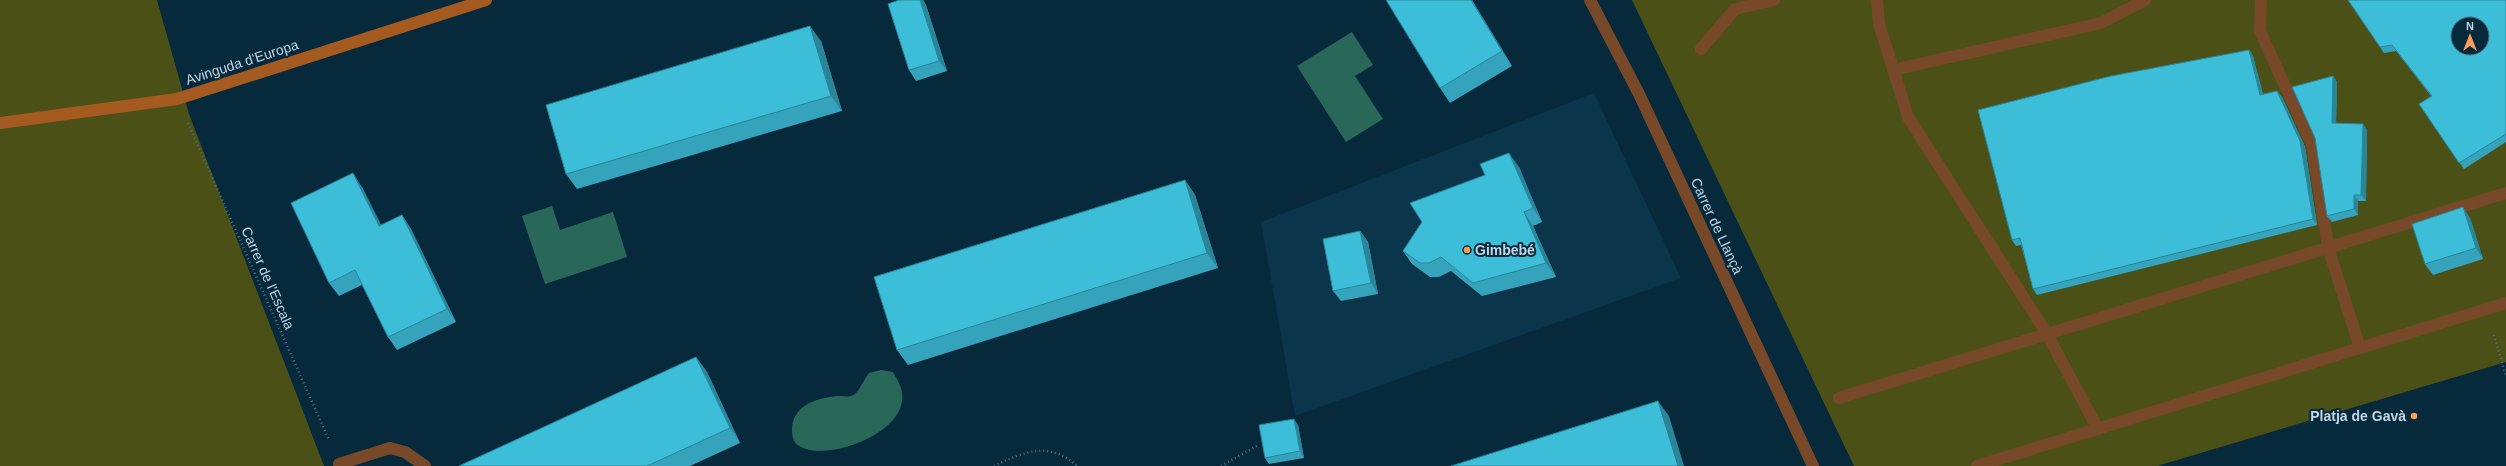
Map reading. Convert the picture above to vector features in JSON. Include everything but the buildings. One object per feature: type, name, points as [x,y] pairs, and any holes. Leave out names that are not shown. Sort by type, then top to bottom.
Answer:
[{"type":"street","name":"Avinguda d'Europa","points":[[0,123],[177,99],[486,0]]},
{"type":"street","name":"Carrer de Llançà","points":[[1590,0],[1639,94],[1813,466]]},
{"type":"street","points":[[1701,49],[1735,9],[1774,0]]},
{"type":"street","points":[[1878,0],[1879,24],[1908,117],[2047,334],[2098,429]]},
{"type":"street","points":[[1893,70],[2101,23],[2145,0]]},
{"type":"street","points":[[2261,0],[2260,31],[2312,145],[2328,248],[2360,348]]},
{"type":"street","points":[[1840,398],[2506,193]]},
{"type":"street","points":[[1977,466],[2506,303]]},
{"type":"street","points":[[339,464],[390,448],[405,452],[425,466]]},
{"type":"path","name":"Carrer de l'Escala","points":[[177,99],[339,464]]},
{"type":"path","points":[[2486,310],[2506,376]]},
{"type":"path","points":[[1221,466],[1257,446]]},
{"type":"path","points":[[994,466],[1012,458],[1038,450],[1051,451],[1066,456],[1078,466]]},
{"type":"shaded area","points":[[0,0],[157,0],[189,114],[324,466],[0,466]]},
{"type":"shaded area","points":[[1632,0],[2506,0],[2506,362],[2157,466],[1854,466]]},
{"type":"shaded area","points":[[1352,32],[1373,65],[1355,76],[1383,119],[1346,142],[1297,66]]},
{"type":"shaded area","name":"Gimbebé","points":[[1594,93],[1681,278],[1295,416],[1261,222]]},
{"type":"shaded area","points":[[552,206],[560,230],[613,212],[627,257],[545,284],[522,216]]},
{"type":"shaded area","points":[[881,370],[893,372],[902,393],[902,401],[897,415],[885,427],[870,437],[852,445],[834,450],[817,451],[803,448],[794,441],[792,424],[799,411],[813,401],[836,396],[853,395],[858,391],[869,373]]},
{"type":"place","name":"Gimbebé","points":[[1467,250]]},
{"type":"place","name":"Platja de Gavà","points":[[2414,416]]}]
